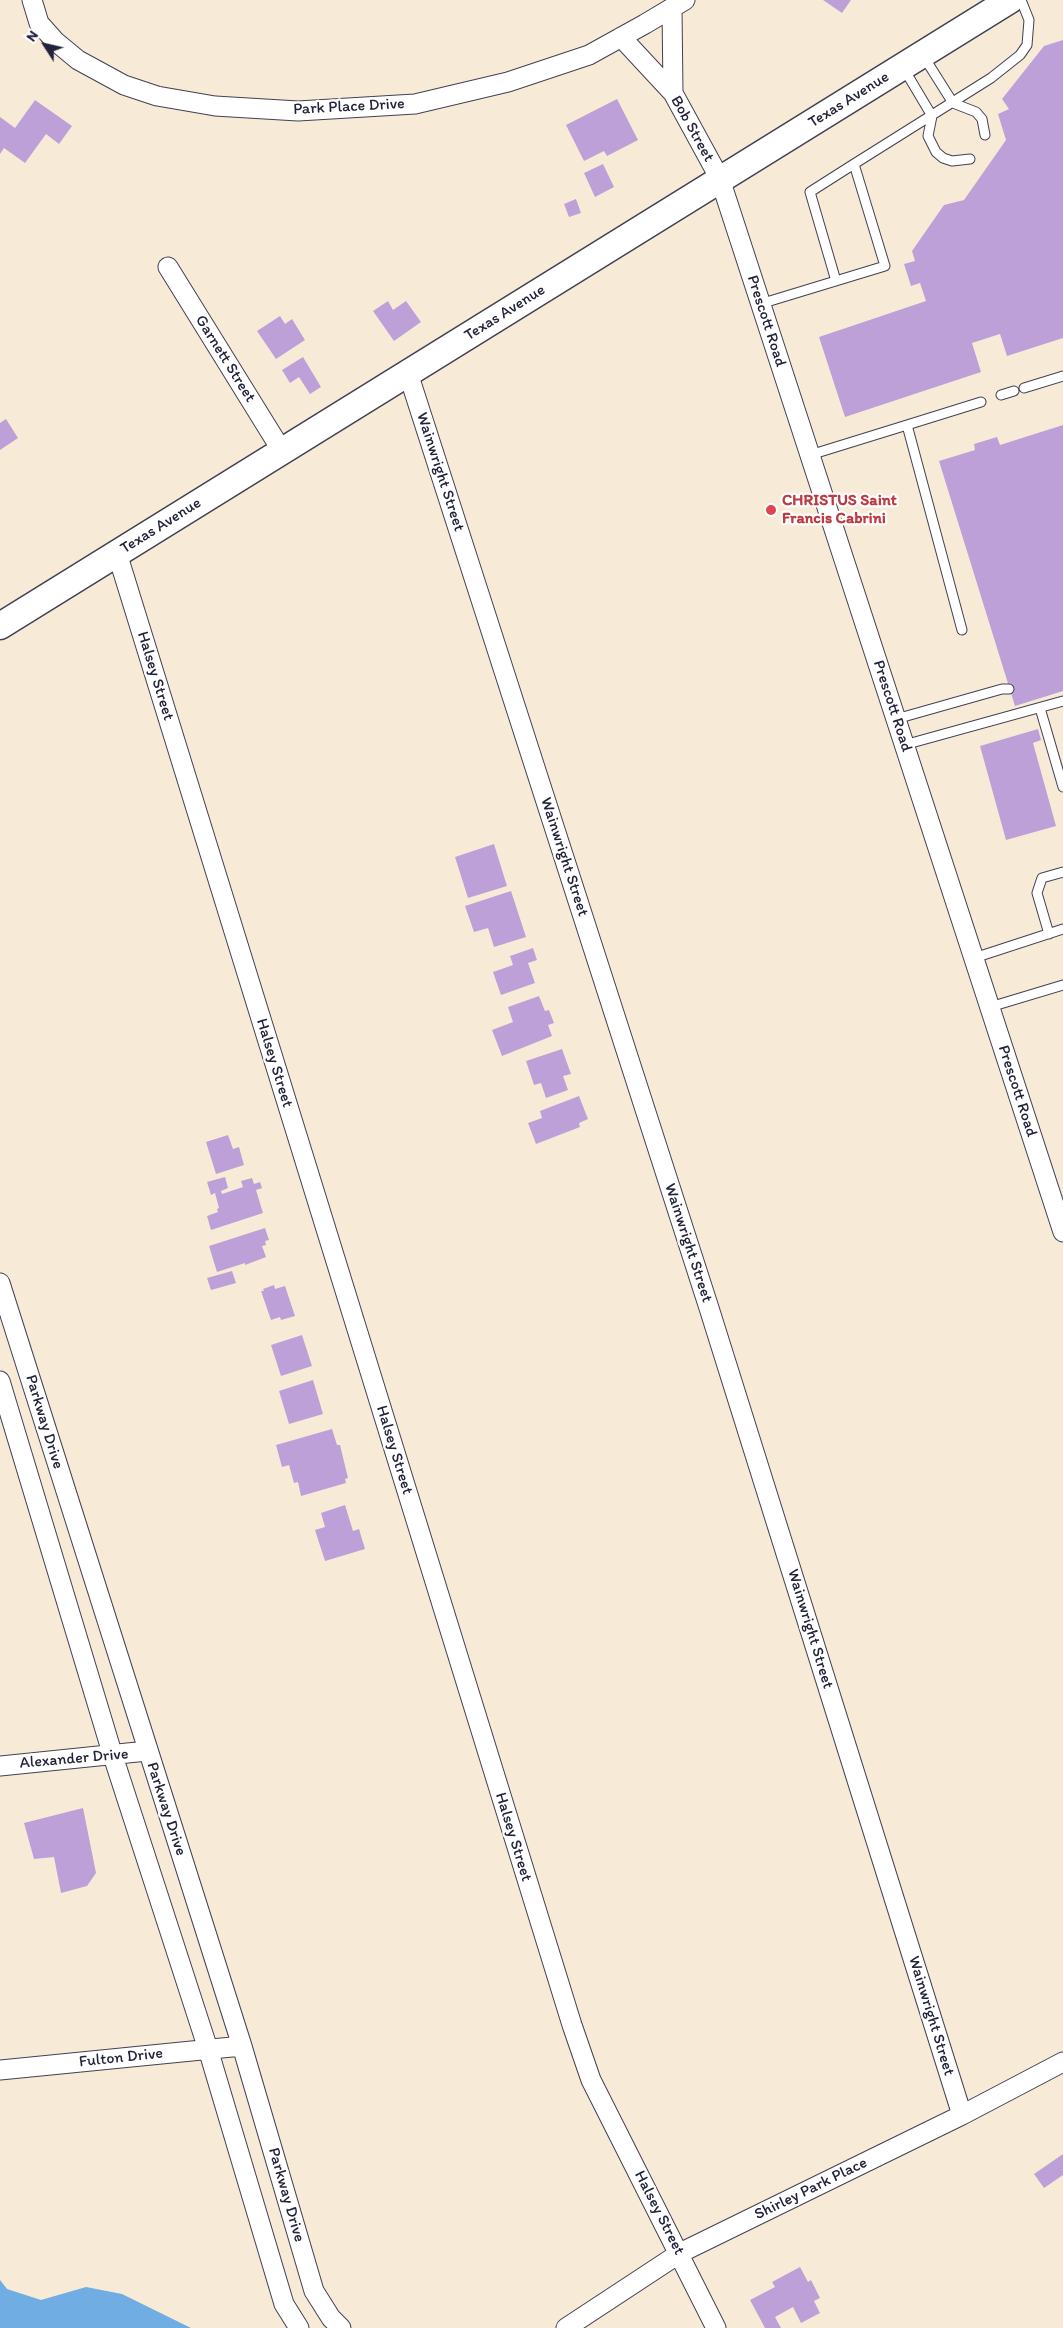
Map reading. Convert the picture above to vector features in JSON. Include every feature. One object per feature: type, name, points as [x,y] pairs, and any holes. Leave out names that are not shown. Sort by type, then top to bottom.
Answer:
[{"type":"street","name":"Park Place Drive","points":[[32,0],[39,23],[55,41],[78,60],[124,85],[157,96],[215,106],[288,111],[372,108],[414,104],[546,71],[589,54],[621,38],[678,4]]},
{"type":"street","name":"Texas Avenue","points":[[0,626],[1010,0]]},
{"type":"street","points":[[673,93],[678,4]]},
{"type":"street","name":"Bob Street","points":[[621,38],[673,93],[720,179]]},
{"type":"street","name":"Prescott Road","points":[[720,179],[1063,1232]]},
{"type":"street","name":"Garnett Street","points":[[168,267],[282,451]]},
{"type":"street","name":"Wainwright Street","points":[[408,373],[703,1289],[962,2114]]},
{"type":"street","name":"Halsey Street","points":[[118,553],[572,2025],[591,2080],[680,2253],[716,2328]]},
{"type":"street","name":"Parkway Drive","points":[[0,1283],[242,2046],[314,2291],[341,2328]]},
{"type":"street","name":"Parkway Drive","points":[[0,1381],[113,1756],[208,2049],[284,2304],[299,2328]]},
{"type":"street","name":"Alexander Drive","points":[[0,1766],[113,1756],[147,1751]]},
{"type":"street","name":"Fulton Drive","points":[[0,2070],[242,2046]]},
{"type":"street","name":"Shirley Park Place","points":[[566,2328],[680,2253],[1063,2062]]},
{"type":"lane","points":[[836,281],[810,192],[953,103],[1009,65],[1020,55],[1027,45],[1029,20],[1021,0]]},
{"type":"lane","points":[[913,61],[953,103],[976,112],[985,128],[985,135]]},
{"type":"lane","points":[[913,61],[932,116],[928,136],[936,152],[952,161],[970,159]]},
{"type":"lane","points":[[760,304],[885,266],[854,164]]},
{"type":"lane","points":[[1024,388],[1063,376]]},
{"type":"lane","points":[[1001,395],[1014,391]]},
{"type":"lane","points":[[810,455],[981,402]]},
{"type":"lane","points":[[907,424],[962,630]]},
{"type":"lane","points":[[896,720],[1006,687]]},
{"type":"lane","points":[[904,745],[1063,701]]},
{"type":"lane","points":[[1040,708],[1063,787]]},
{"type":"lane","points":[[1049,934],[1037,894],[1042,878],[1063,872]]},
{"type":"lane","points":[[974,958],[1063,929]]},
{"type":"lane","points":[[990,1007],[1063,985]]},
{"type":"water","points":[[0,2280],[7,2289],[41,2300],[86,2287],[122,2294],[191,2328],[0,2328]]},
{"type":"building","points":[[823,0],[851,0],[842,13]]},
{"type":"building","points":[[1063,40],[1063,338],[1007,356],[1000,334],[972,343],[981,372],[845,417],[819,337],[926,301],[920,283],[911,286],[904,264],[915,261],[912,251],[944,205],[964,200],[1006,140],[998,114],[1009,109],[1002,99],[1044,46]]},
{"type":"building","points":[[617,99],[638,140],[607,156],[604,151],[584,161],[566,125]]},
{"type":"building","points":[[35,100],[72,126],[59,144],[46,134],[25,163],[4,148],[0,154],[0,117],[15,128]]},
{"type":"building","points":[[603,164],[614,187],[595,197],[584,173]]},
{"type":"building","points":[[576,199],[581,213],[569,217],[564,204]]},
{"type":"building","points":[[388,301],[393,310],[406,301],[421,322],[394,341],[373,311]]},
{"type":"building","points":[[280,316],[285,324],[292,319],[305,340],[276,359],[257,331]]},
{"type":"building","points":[[303,357],[321,387],[310,394],[299,377],[290,383],[282,370]]},
{"type":"building","points":[[6,419],[18,438],[0,450],[0,423]]},
{"type":"building","points":[[1063,425],[1063,691],[1015,706],[939,461],[975,450],[974,444],[997,437],[1000,445]]},
{"type":"building","points":[[1038,729],[1041,740],[1033,743],[1056,826],[1006,840],[980,746]]},
{"type":"building","points":[[494,844],[507,886],[468,898],[455,857]]},
{"type":"building","points":[[511,891],[526,937],[494,947],[488,928],[474,932],[465,906]]},
{"type":"building","points":[[533,948],[537,960],[528,963],[535,983],[501,995],[493,972],[513,965],[510,956]]},
{"type":"building","points":[[539,996],[545,1011],[549,1010],[554,1023],[548,1025],[552,1036],[502,1056],[492,1030],[513,1022],[508,1007]]},
{"type":"building","points":[[562,1049],[571,1074],[563,1076],[568,1090],[546,1098],[541,1083],[534,1085],[526,1061]]},
{"type":"building","points":[[579,1096],[588,1119],[579,1123],[580,1127],[536,1144],[528,1123],[542,1118],[540,1111]]},
{"type":"building","points":[[228,1135],[233,1149],[239,1147],[244,1165],[216,1174],[206,1142]]},
{"type":"building","points":[[225,1177],[228,1188],[221,1191],[222,1194],[243,1187],[241,1181],[252,1178],[254,1184],[260,1182],[262,1188],[256,1190],[263,1213],[211,1230],[207,1216],[218,1212],[217,1209],[219,1208],[215,1193],[211,1195],[207,1182]]},
{"type":"building","points":[[265,1228],[269,1240],[265,1241],[266,1245],[262,1246],[266,1257],[245,1265],[245,1263],[217,1272],[209,1246]]},
{"type":"building","points":[[232,1271],[236,1283],[211,1290],[207,1278]]},
{"type":"building","points":[[274,1285],[275,1289],[285,1286],[295,1316],[281,1320],[280,1317],[271,1320],[261,1291]]},
{"type":"building","points":[[302,1335],[312,1366],[281,1376],[271,1345]]},
{"type":"building","points":[[313,1380],[323,1414],[289,1424],[279,1391]]},
{"type":"building","points":[[332,1429],[337,1445],[340,1445],[348,1478],[345,1479],[346,1483],[301,1496],[298,1482],[294,1483],[289,1465],[282,1467],[276,1445]]},
{"type":"building","points":[[345,1505],[353,1531],[359,1529],[365,1549],[325,1561],[315,1530],[325,1527],[321,1513]]},
{"type":"building","points":[[83,1808],[96,1873],[87,1886],[61,1893],[54,1857],[34,1859],[24,1823]]},
{"type":"building","points":[[1063,2154],[1063,2175],[1044,2188],[1034,2174]]},
{"type":"building","points":[[800,2267],[808,2282],[811,2280],[820,2298],[814,2301],[820,2313],[801,2323],[793,2307],[775,2317],[781,2328],[765,2328],[750,2300],[775,2287],[772,2282]]},
{"type":"place","name":"CHRISTUS Saint Francis Cabrini","points":[[771,510]]}]
